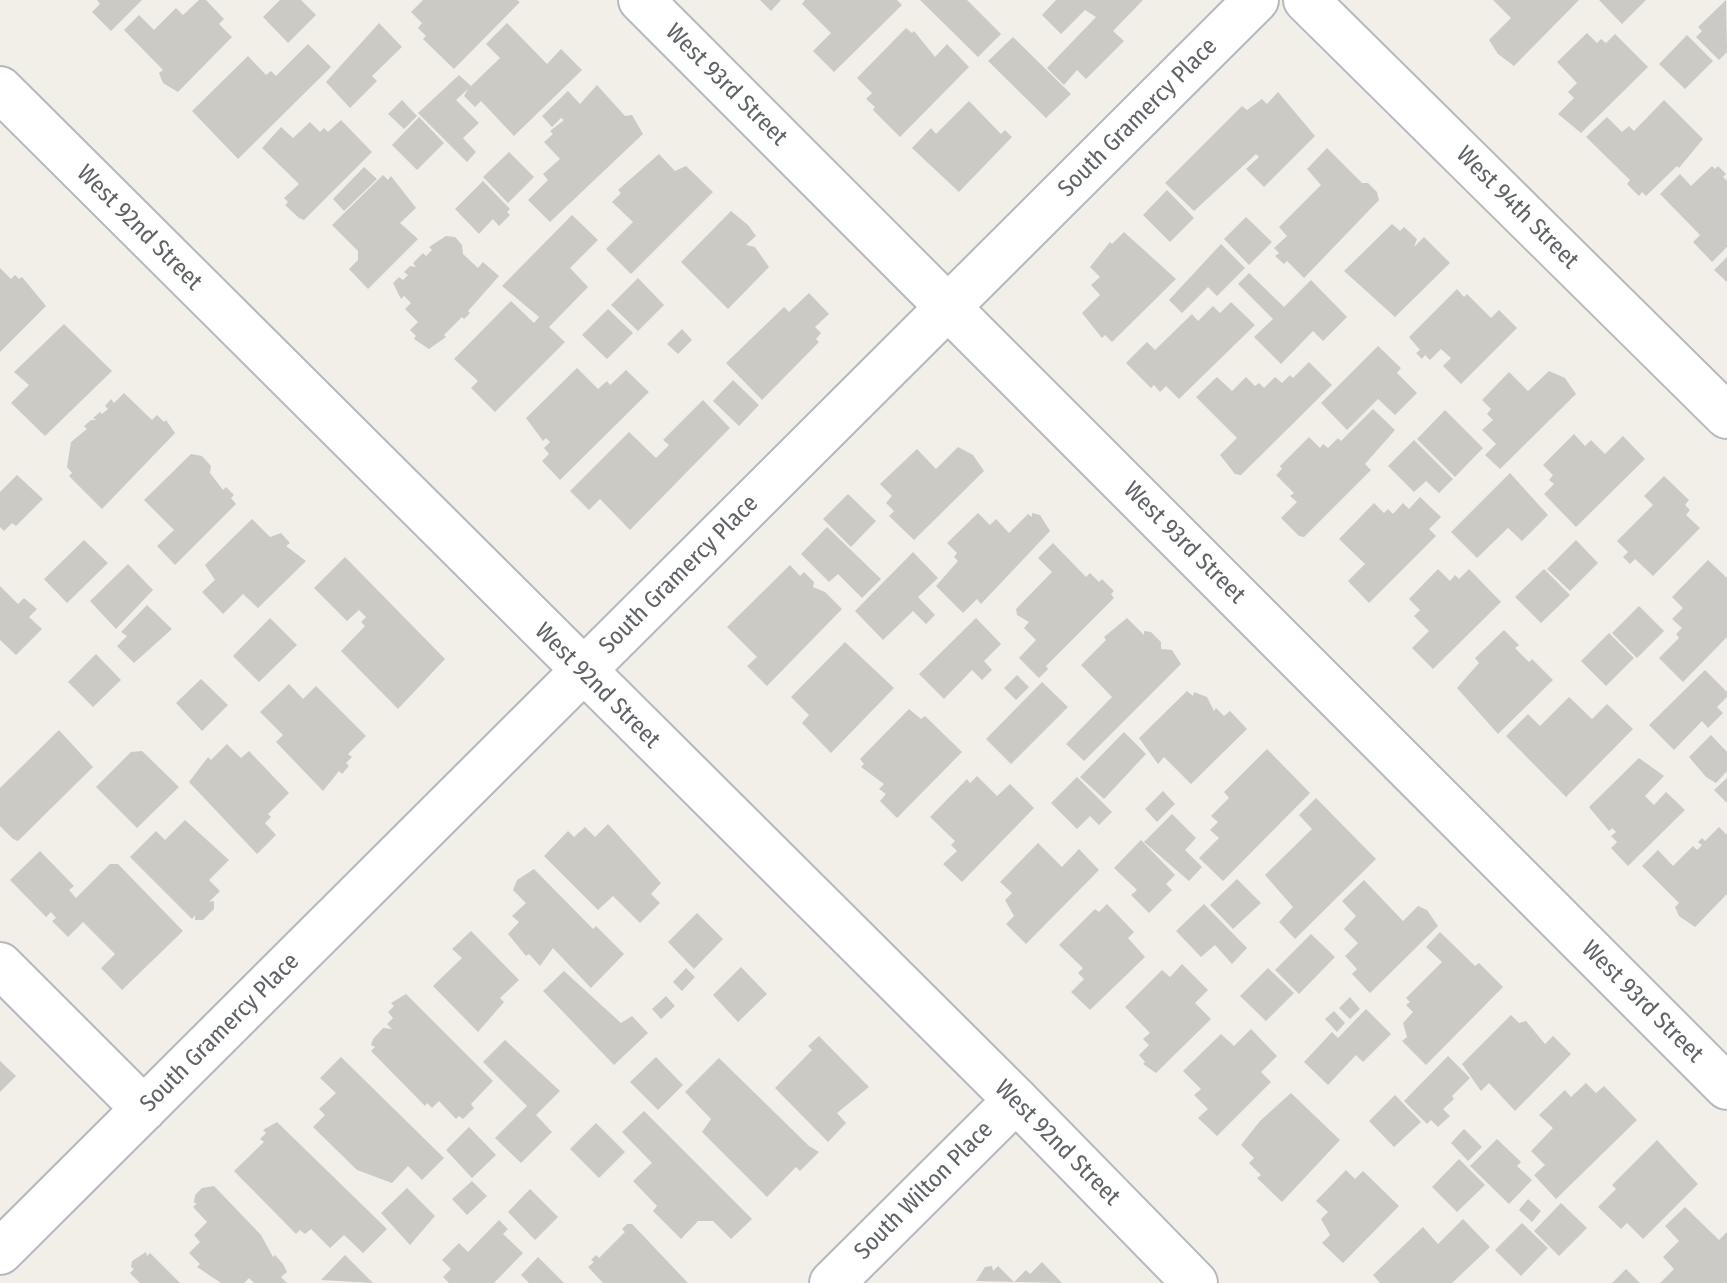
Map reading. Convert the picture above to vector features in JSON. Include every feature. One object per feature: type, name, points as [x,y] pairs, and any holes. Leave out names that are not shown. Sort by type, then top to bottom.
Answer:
[{"type":"street","name":"West 93rd Street","points":[[641,0],[1727,1087]]},
{"type":"street","name":"South Gramercy Place","points":[[0,1252],[1256,0]]},
{"type":"street","name":"West 94th Street","points":[[1306,0],[1727,416]]},
{"type":"street","name":"West 92nd Street","points":[[0,89],[582,672],[1016,1100],[1195,1283]]},
{"type":"street","points":[[0,965],[144,1109]]},
{"type":"street","name":"South Wilton Place","points":[[832,1283],[1016,1100]]},
{"type":"building","points":[[97,0],[142,0],[111,31],[92,12],[100,4]]},
{"type":"building","points":[[199,0],[206,0],[224,19],[219,24],[232,37],[178,92],[163,83],[159,73],[163,70],[124,30],[139,15],[154,30],[176,8],[183,15]]},
{"type":"building","points":[[280,0],[301,0],[316,15],[288,43],[263,17]]},
{"type":"building","points":[[423,0],[520,2],[454,69],[423,39],[426,36],[418,28],[422,23],[411,12]]},
{"type":"building","points":[[760,0],[781,0],[771,11]]},
{"type":"building","points":[[805,0],[897,0],[902,5],[834,72],[813,51],[831,33],[802,4]]},
{"type":"building","points":[[920,0],[967,0],[1001,34],[978,57]]},
{"type":"building","points":[[1056,0],[1143,0],[1113,31],[1124,41],[1086,79],[1077,70],[1064,85],[1047,68],[1096,17],[1085,10],[1061,34],[1042,15]]},
{"type":"building","points":[[1493,0],[1579,0],[1514,66],[1498,54],[1489,40],[1511,18]]},
{"type":"building","points":[[1599,0],[1646,0],[1622,24]]},
{"type":"building","points":[[1726,0],[1727,52],[1719,60],[1696,37],[1702,31],[1698,27]]},
{"type":"building","points":[[379,23],[402,47],[372,76],[377,81],[350,108],[326,82]]},
{"type":"building","points":[[507,23],[547,64],[561,49],[582,70],[514,136],[481,101],[475,107],[464,96],[468,89],[456,100],[479,123],[463,138],[476,152],[467,162],[418,113],[459,75],[471,86],[500,58],[486,44]]},
{"type":"building","points":[[906,28],[912,33],[914,31],[935,57],[947,44],[969,67],[900,137],[873,110],[875,107],[866,99],[872,93],[857,78]]},
{"type":"building","points":[[1587,33],[1597,43],[1601,39],[1606,43],[1615,34],[1648,67],[1581,133],[1558,114],[1574,98],[1568,92],[1577,83],[1557,62]]},
{"type":"building","points":[[1687,35],[1713,61],[1685,89],[1659,64]]},
{"type":"building","points":[[1013,37],[1071,94],[1046,118],[988,61]]},
{"type":"building","points":[[308,44],[331,67],[238,159],[192,111],[248,56],[266,75],[271,71],[276,76]]},
{"type":"building","points":[[597,85],[625,116],[632,115],[643,134],[550,222],[528,200],[548,180],[543,174],[560,159],[544,142],[553,134],[550,131],[564,120],[561,118],[552,127],[542,116],[568,91],[580,104]]},
{"type":"building","points":[[1278,92],[1315,136],[1264,187],[1246,169],[1259,157],[1256,154],[1194,211],[1165,183],[1242,106],[1247,110],[1262,99],[1267,104]]},
{"type":"building","points":[[402,100],[417,116],[404,129],[388,114]]},
{"type":"building","points":[[1664,100],[1703,139],[1679,168],[1677,166],[1646,196],[1642,192],[1639,196],[1627,184],[1630,180],[1586,137],[1607,117],[1622,132],[1629,126],[1634,131]]},
{"type":"building","points":[[969,101],[1001,134],[1005,130],[1012,137],[959,192],[912,148],[931,128],[936,134]]},
{"type":"building","points":[[419,117],[444,143],[417,170],[392,145]]},
{"type":"building","points":[[341,120],[372,152],[304,220],[285,205],[288,202],[284,198],[299,184],[262,148],[281,127],[293,138],[310,122],[320,132],[324,128],[328,132]]},
{"type":"building","points":[[1327,148],[1362,183],[1368,183],[1377,192],[1379,200],[1304,278],[1287,261],[1284,264],[1275,256],[1279,253],[1274,248],[1287,236],[1279,227],[1321,185],[1307,169]]},
{"type":"building","points":[[509,152],[534,177],[508,203],[483,177]]},
{"type":"building","points":[[659,154],[675,171],[686,166],[713,192],[631,274],[606,249],[633,222],[612,202],[621,193],[618,190]]},
{"type":"building","points":[[1712,166],[1715,169],[1718,166],[1726,174],[1723,177],[1727,181],[1727,247],[1712,262],[1693,242],[1700,235],[1660,194],[1680,174],[1691,186]]},
{"type":"building","points":[[364,167],[377,179],[344,211],[333,199]]},
{"type":"building","points":[[383,175],[388,180],[391,176],[416,208],[400,223],[418,239],[368,289],[349,269],[358,260],[358,251],[332,225]]},
{"type":"building","points":[[483,181],[510,209],[507,212],[510,215],[499,226],[493,219],[479,234],[455,209]]},
{"type":"building","points":[[1167,190],[1194,218],[1170,242],[1143,215]]},
{"type":"building","points":[[731,211],[756,236],[746,245],[755,247],[769,267],[728,309],[681,262]]},
{"type":"building","points":[[572,215],[598,240],[570,268],[588,287],[549,327],[565,342],[495,412],[471,388],[478,381],[454,359],[511,301],[534,323],[539,317],[502,286]]},
{"type":"building","points":[[1246,217],[1272,242],[1249,265],[1224,239]]},
{"type":"building","points":[[1392,224],[1400,231],[1404,227],[1417,239],[1414,247],[1424,237],[1450,263],[1395,317],[1344,271]]},
{"type":"building","points":[[1124,232],[1176,279],[1112,342],[1105,335],[1102,338],[1082,313],[1100,295],[1091,285],[1100,277],[1090,267],[1110,242],[1112,244]]},
{"type":"building","points":[[446,236],[455,237],[462,245],[463,254],[478,268],[483,262],[499,276],[468,311],[470,313],[429,349],[414,339],[416,336],[410,330],[418,322],[405,309],[411,303],[404,296],[401,299],[393,283],[399,277],[403,280],[408,275],[404,272],[410,266],[416,267],[413,263],[423,253],[426,256],[432,250],[429,247]]},
{"type":"building","points":[[1221,244],[1245,268],[1217,296],[1208,287],[1182,313],[1169,300]]},
{"type":"building","points":[[1727,257],[1727,282],[1714,270]]},
{"type":"building","points":[[0,268],[11,279],[15,275],[19,279],[22,277],[46,306],[0,352]]},
{"type":"building","points":[[1249,273],[1284,307],[1311,280],[1347,317],[1323,341],[1313,331],[1281,364],[1254,337],[1273,319],[1238,284]]},
{"type":"building","points":[[638,278],[664,305],[638,331],[611,305]]},
{"type":"building","points":[[1457,289],[1464,297],[1467,294],[1491,318],[1499,310],[1517,328],[1461,384],[1443,366],[1451,358],[1441,349],[1430,360],[1425,355],[1422,359],[1416,353],[1420,350],[1409,337]]},
{"type":"building","points":[[809,293],[829,314],[815,327],[821,333],[816,339],[819,342],[762,400],[726,363],[784,307],[789,312]]},
{"type":"building","points":[[1231,302],[1255,325],[1179,399],[1166,386],[1160,392],[1154,385],[1151,388],[1126,363],[1147,342],[1155,350],[1192,314],[1198,321],[1213,306],[1220,313]]},
{"type":"building","points":[[608,309],[633,333],[607,359],[582,335]]},
{"type":"building","points":[[64,324],[112,371],[45,436],[11,403],[29,385],[14,372]]},
{"type":"building","points":[[682,329],[692,340],[678,354],[667,344]]},
{"type":"building","points":[[1378,346],[1401,368],[1397,373],[1417,393],[1395,415],[1378,399],[1347,430],[1321,403]]},
{"type":"building","points":[[1309,362],[1332,385],[1241,475],[1235,474],[1220,455],[1237,438],[1196,397],[1217,377],[1232,391],[1246,377],[1255,386],[1259,383],[1264,388],[1275,377],[1282,383],[1290,375],[1293,378]]},
{"type":"building","points":[[577,368],[598,389],[607,381],[610,385],[626,370],[649,392],[560,480],[542,461],[549,454],[544,448],[550,442],[546,438],[543,441],[526,418]]},
{"type":"building","points":[[1549,371],[1565,378],[1576,394],[1500,469],[1485,455],[1496,444],[1482,430],[1493,420],[1487,414],[1491,409],[1482,400],[1509,372],[1528,391]]},
{"type":"building","points":[[733,380],[759,405],[739,426],[713,401]]},
{"type":"building","points":[[124,393],[152,420],[157,415],[164,422],[166,420],[175,433],[102,509],[69,476],[72,473],[67,467],[71,442],[87,429],[84,426],[108,409],[105,406],[111,399],[114,403]]},
{"type":"building","points":[[703,400],[730,428],[630,530],[600,499],[589,510],[570,491],[629,432],[656,458],[669,445],[663,440]]},
{"type":"building","points":[[1373,409],[1395,430],[1365,464],[1371,470],[1304,537],[1299,536],[1281,518],[1297,502],[1290,496],[1294,493],[1276,475],[1282,469],[1280,466],[1309,437],[1320,448],[1323,444],[1328,448],[1338,438],[1341,441]]},
{"type":"building","points":[[1445,410],[1483,448],[1455,477],[1417,439]]},
{"type":"building","points":[[1574,434],[1585,446],[1591,440],[1605,454],[1623,436],[1645,459],[1576,527],[1544,494],[1554,484],[1549,480],[1553,475],[1543,465]]},
{"type":"building","points":[[1414,440],[1453,479],[1439,493],[1426,481],[1414,492],[1388,466]]},
{"type":"building","points":[[958,447],[973,455],[984,471],[914,540],[889,516],[894,511],[886,503],[892,496],[880,484],[917,449],[936,469]]},
{"type":"building","points":[[191,454],[202,456],[211,466],[210,473],[223,490],[226,487],[234,495],[231,498],[236,504],[175,565],[157,546],[174,530],[144,500]]},
{"type":"building","points":[[1510,473],[1548,515],[1522,541],[1508,528],[1477,558],[1451,532]]},
{"type":"building","points":[[17,475],[43,499],[16,526],[12,523],[4,531],[0,527],[0,492]]},
{"type":"building","points":[[1664,476],[1689,500],[1685,505],[1690,510],[1686,515],[1700,528],[1653,576],[1635,559],[1630,564],[1623,557],[1628,552],[1617,541],[1653,505],[1644,496]]},
{"type":"building","points":[[848,494],[876,521],[851,547],[823,519]]},
{"type":"building","points":[[1420,497],[1441,517],[1429,529],[1436,536],[1369,603],[1348,581],[1365,564],[1339,539],[1374,503],[1384,513],[1388,509],[1393,514],[1403,503],[1409,509]]},
{"type":"building","points":[[978,513],[990,525],[996,519],[1009,533],[1028,514],[1032,517],[1032,513],[1040,515],[1050,531],[981,604],[977,599],[963,613],[936,586],[958,561],[954,557],[957,553],[947,543]]},
{"type":"building","points":[[252,519],[270,537],[281,533],[290,543],[286,546],[306,561],[258,608],[243,594],[223,614],[202,592],[215,580],[205,565]]},
{"type":"building","points":[[827,527],[881,579],[862,598],[838,574],[829,582],[801,554]]},
{"type":"building","points":[[84,540],[108,563],[67,603],[44,579]]},
{"type":"building","points":[[1576,540],[1598,563],[1570,591],[1547,569]]},
{"type":"building","points":[[1053,543],[1086,577],[1090,573],[1099,582],[1102,579],[1114,591],[1111,594],[1114,598],[1046,666],[1048,669],[1039,678],[1019,658],[1036,640],[1024,628],[1029,622],[1017,615],[1016,609],[1052,572],[1038,558]]},
{"type":"building","points":[[913,552],[938,578],[918,597],[935,615],[926,624],[913,611],[883,640],[855,611]]},
{"type":"building","points":[[345,557],[445,659],[398,709],[341,651],[365,626],[361,622],[366,617],[359,610],[347,621],[314,588]]},
{"type":"building","points":[[1708,560],[1727,578],[1727,637],[1683,682],[1659,658],[1679,638],[1676,634],[1682,628],[1672,619],[1683,608],[1672,597]]},
{"type":"building","points":[[128,564],[153,590],[116,629],[90,601]]},
{"type":"building","points":[[790,565],[800,576],[804,572],[814,582],[813,587],[825,592],[842,609],[767,686],[747,666],[757,657],[727,627]]},
{"type":"building","points":[[1438,569],[1450,581],[1455,575],[1459,579],[1469,569],[1501,602],[1433,669],[1412,648],[1429,631],[1414,616],[1420,610],[1409,599]]},
{"type":"building","points":[[1544,569],[1570,595],[1541,623],[1515,597]]},
{"type":"building","points":[[0,586],[18,604],[24,598],[37,609],[29,617],[42,629],[16,655],[0,640]]},
{"type":"building","points":[[147,605],[172,629],[134,663],[117,646],[127,636],[121,632]]},
{"type":"building","points":[[1639,606],[1664,631],[1637,658],[1612,633]]},
{"type":"building","points":[[270,618],[297,645],[259,682],[233,656]]},
{"type":"building","points":[[976,618],[1001,644],[984,661],[992,670],[982,680],[972,670],[944,699],[919,674]]},
{"type":"building","points":[[1127,618],[1144,635],[1144,631],[1151,632],[1161,642],[1161,649],[1172,650],[1181,664],[1084,761],[1066,744],[1112,697],[1081,665],[1106,640],[1104,637]]},
{"type":"building","points":[[1504,630],[1519,645],[1515,648],[1529,662],[1532,659],[1553,680],[1498,734],[1457,688],[1479,663],[1475,658]]},
{"type":"building","points":[[1609,633],[1634,658],[1606,686],[1581,661]]},
{"type":"building","points":[[845,642],[894,688],[831,753],[802,723],[809,715],[791,697]]},
{"type":"building","points":[[96,654],[121,680],[93,707],[68,682]]},
{"type":"building","points":[[1705,670],[1727,692],[1727,697],[1717,707],[1723,713],[1708,728],[1702,721],[1674,750],[1649,725]]},
{"type":"building","points":[[1017,675],[1029,687],[1016,700],[1004,688]]},
{"type":"building","points":[[201,679],[228,705],[202,731],[176,703]]},
{"type":"building","points":[[1042,682],[1068,707],[1011,764],[986,739]]},
{"type":"building","points":[[289,684],[303,699],[316,686],[366,736],[348,754],[352,757],[346,763],[349,766],[342,774],[339,771],[323,791],[276,742],[283,735],[260,712]]},
{"type":"building","points":[[1187,691],[1193,696],[1194,692],[1207,697],[1214,711],[1216,708],[1224,716],[1230,711],[1247,729],[1191,784],[1164,757],[1158,764],[1139,738]]},
{"type":"building","points":[[1569,697],[1592,719],[1607,704],[1633,729],[1566,797],[1506,736],[1528,714],[1540,726]]},
{"type":"building","points":[[909,709],[921,719],[925,716],[962,752],[897,818],[880,801],[886,794],[879,789],[884,784],[861,767],[864,764],[860,759]]},
{"type":"building","points":[[59,730],[93,767],[18,841],[0,826],[0,788]]},
{"type":"building","points":[[1124,732],[1146,754],[1104,799],[1080,777]]},
{"type":"building","points":[[1711,735],[1727,752],[1727,771],[1716,783],[1706,777],[1689,757]]},
{"type":"building","points":[[227,744],[241,758],[249,751],[289,793],[268,814],[271,817],[265,823],[276,835],[257,854],[189,782],[208,757],[211,760]]},
{"type":"building","points":[[1267,749],[1310,793],[1223,881],[1199,858],[1219,838],[1210,830],[1218,822],[1211,816],[1229,798],[1224,792]]},
{"type":"building","points":[[142,751],[179,787],[137,828],[96,787],[131,752]]},
{"type":"building","points":[[1639,758],[1664,776],[1645,796],[1654,805],[1666,792],[1685,810],[1628,866],[1611,848],[1617,842],[1611,836],[1616,832],[1612,828],[1609,831],[1589,807]]},
{"type":"building","points":[[977,776],[997,796],[1010,784],[1034,808],[962,882],[943,864],[957,851],[951,845],[955,841],[930,817],[967,779],[970,783]]},
{"type":"building","points":[[1077,777],[1112,812],[1099,825],[1090,816],[1077,829],[1051,803]]},
{"type":"building","points":[[1727,778],[1727,803],[1714,790]]},
{"type":"building","points":[[1163,791],[1175,804],[1157,822],[1145,809]]},
{"type":"building","points":[[1316,798],[1376,859],[1295,939],[1279,922],[1293,907],[1265,875],[1312,829],[1299,815]]},
{"type":"building","points":[[1172,814],[1196,838],[1185,850],[1202,867],[1189,881],[1144,842]]},
{"type":"building","points":[[185,820],[229,860],[209,880],[220,891],[209,902],[214,901],[214,909],[203,920],[195,920],[195,915],[192,919],[130,857],[156,831],[165,840]]},
{"type":"building","points":[[608,824],[661,883],[651,894],[660,903],[640,923],[613,896],[598,910],[544,856],[568,831],[574,837],[585,827],[595,837]]},
{"type":"building","points":[[1719,827],[1727,835],[1727,894],[1695,927],[1679,916],[1675,907],[1679,903],[1642,866],[1658,850],[1673,866],[1693,846],[1697,850],[1702,845],[1698,842],[1702,838],[1705,841]]},
{"type":"building","points":[[1141,840],[1175,875],[1166,884],[1172,890],[1149,913],[1131,895],[1137,890],[1114,868]]},
{"type":"building","points":[[1038,843],[1062,867],[1079,849],[1099,870],[1026,944],[1006,924],[1014,916],[1005,900],[1012,893],[1000,882]]},
{"type":"building","points":[[40,851],[74,886],[69,890],[76,898],[110,864],[118,864],[183,931],[122,990],[101,968],[115,954],[83,922],[68,937],[52,921],[56,918],[51,912],[46,917],[10,880]]},
{"type":"building","points":[[534,869],[593,929],[596,926],[624,954],[591,988],[553,948],[540,966],[529,954],[526,956],[508,934],[519,922],[512,916],[526,903],[513,890],[517,880]]},
{"type":"building","points":[[1237,879],[1261,903],[1233,929],[1210,905]]},
{"type":"building","points":[[1364,880],[1403,921],[1418,906],[1427,910],[1438,926],[1370,993],[1352,974],[1357,969],[1345,956],[1358,943],[1344,929],[1356,916],[1342,901]]},
{"type":"building","points":[[1107,904],[1134,932],[1128,938],[1145,957],[1090,1010],[1071,992],[1084,979],[1078,973],[1083,968],[1059,945],[1095,909],[1099,912]]},
{"type":"building","points":[[1204,904],[1247,948],[1232,964],[1215,945],[1201,957],[1176,931]]},
{"type":"building","points":[[697,913],[723,939],[694,969],[668,942]]},
{"type":"building","points":[[471,931],[519,980],[500,998],[504,1002],[478,1032],[433,986],[462,958],[452,949]]},
{"type":"building","points":[[1440,932],[1475,966],[1479,963],[1503,987],[1426,1065],[1402,1041],[1407,1037],[1403,1023],[1413,1012],[1406,1005],[1410,1002],[1406,998],[1442,962],[1426,947]]},
{"type":"building","points":[[1311,934],[1335,957],[1299,994],[1275,970]]},
{"type":"building","points":[[1182,964],[1208,990],[1195,1003],[1211,1019],[1156,1073],[1143,1064],[1145,1062],[1139,1055],[1149,1045],[1143,1039],[1150,1033],[1125,1007],[1162,970],[1170,977]]},
{"type":"building","points":[[741,967],[767,994],[738,1022],[713,995]]},
{"type":"building","points":[[686,968],[695,977],[682,991],[673,982]]},
{"type":"building","points":[[1268,968],[1294,993],[1266,1021],[1240,996]]},
{"type":"building","points":[[564,971],[621,1023],[632,1016],[648,1033],[614,1065],[543,991]]},
{"type":"building","points":[[406,994],[493,1081],[471,1104],[474,1108],[463,1119],[459,1116],[456,1119],[439,1101],[432,1108],[427,1103],[425,1106],[371,1051],[375,1047],[371,1045],[373,1039],[383,1028],[392,1029],[387,1024],[393,1018],[388,1012],[394,1006],[391,1003]]},
{"type":"building","points":[[666,996],[675,1006],[661,1019],[652,1009]]},
{"type":"building","points":[[1350,997],[1360,1009],[1350,1019],[1339,1008]]},
{"type":"building","points":[[1366,1009],[1391,1034],[1363,1062],[1356,1055],[1328,1085],[1304,1062],[1332,1032],[1338,1038]]},
{"type":"building","points":[[1334,1011],[1345,1023],[1337,1032],[1325,1019]]},
{"type":"building","points":[[1511,1015],[1519,1023],[1526,1021],[1545,1044],[1553,1036],[1571,1054],[1515,1111],[1489,1083],[1481,1091],[1462,1064]]},
{"type":"building","points":[[1251,1029],[1277,1056],[1261,1072],[1271,1082],[1217,1136],[1198,1118],[1208,1109],[1194,1095],[1201,1089],[1183,1071],[1221,1034],[1234,1046]]},
{"type":"building","points":[[819,1036],[869,1087],[837,1113],[846,1123],[828,1142],[775,1088],[812,1050],[808,1046]]},
{"type":"building","points":[[505,1040],[560,1091],[536,1115],[552,1132],[521,1163],[495,1138],[527,1106],[483,1062]]},
{"type":"building","points":[[1448,1056],[1470,1078],[1443,1109],[1450,1116],[1438,1127],[1431,1120],[1427,1124],[1404,1101]]},
{"type":"building","points":[[341,1057],[444,1158],[422,1180],[408,1166],[392,1183],[357,1170],[313,1127],[325,1115],[319,1109],[336,1093],[320,1078]]},
{"type":"building","points":[[656,1057],[683,1085],[658,1110],[630,1082]]},
{"type":"building","points":[[719,1058],[809,1146],[819,1152],[800,1171],[796,1167],[767,1197],[702,1132],[711,1119],[685,1092]]},
{"type":"building","points":[[0,1061],[16,1076],[0,1092]]},
{"type":"building","points":[[1586,1083],[1596,1093],[1604,1086],[1637,1120],[1556,1199],[1534,1175],[1545,1165],[1531,1151],[1553,1128],[1539,1115],[1565,1090],[1571,1097]]},
{"type":"building","points":[[1291,1093],[1340,1140],[1282,1202],[1257,1178],[1261,1175],[1249,1163],[1254,1158],[1241,1145],[1260,1121]]},
{"type":"building","points":[[1395,1095],[1421,1122],[1394,1147],[1369,1121]]},
{"type":"building","points":[[644,1111],[752,1219],[731,1239],[713,1221],[698,1221],[681,1239],[653,1211],[657,1206],[633,1181],[652,1163],[622,1132]]},
{"type":"building","points":[[277,1122],[387,1229],[363,1253],[344,1235],[330,1248],[311,1229],[305,1234],[300,1230],[296,1234],[234,1171],[264,1142],[260,1139],[266,1133],[263,1130]]},
{"type":"building","points":[[596,1123],[625,1152],[599,1178],[570,1149]]},
{"type":"building","points":[[469,1127],[496,1155],[472,1178],[446,1150]]},
{"type":"building","points":[[1464,1129],[1482,1147],[1468,1161],[1451,1143]]},
{"type":"building","points":[[1497,1139],[1521,1162],[1517,1166],[1532,1180],[1509,1204],[1470,1166]]},
{"type":"building","points":[[1657,1140],[1698,1184],[1643,1239],[1627,1223],[1621,1229],[1598,1207],[1616,1189],[1612,1185]]},
{"type":"building","points":[[1459,1159],[1485,1185],[1457,1212],[1432,1187]]},
{"type":"building","points":[[1346,1170],[1355,1179],[1363,1171],[1399,1206],[1343,1263],[1322,1243],[1330,1235],[1321,1219],[1328,1212],[1316,1201]]},
{"type":"building","points":[[472,1181],[487,1196],[467,1215],[452,1199]]},
{"type":"building","points":[[214,1186],[261,1235],[273,1257],[275,1255],[283,1264],[287,1272],[281,1277],[287,1283],[254,1283],[249,1278],[244,1283],[221,1283],[197,1267],[200,1264],[189,1253],[200,1242],[194,1235],[207,1222],[193,1207],[197,1203],[194,1203],[195,1195],[202,1188]]},
{"type":"building","points":[[407,1188],[435,1216],[410,1245],[381,1213]]},
{"type":"building","points":[[530,1189],[558,1217],[535,1240],[508,1212]]},
{"type":"building","points":[[1528,1199],[1541,1211],[1532,1222],[1519,1210]]},
{"type":"building","points":[[1561,1203],[1587,1228],[1559,1256],[1534,1231]]},
{"type":"building","points":[[1685,1207],[1719,1240],[1727,1232],[1727,1283],[1660,1283],[1674,1269],[1663,1257],[1679,1241],[1665,1226]]},
{"type":"building","points":[[1463,1219],[1490,1247],[1452,1283],[1380,1283],[1373,1275],[1423,1227],[1438,1244]]},
{"type":"building","points":[[499,1220],[508,1229],[503,1234],[523,1253],[494,1283],[449,1283],[443,1277],[451,1269],[442,1260],[459,1243],[468,1252]]},
{"type":"building","points":[[1522,1223],[1548,1248],[1521,1276],[1495,1250]]},
{"type":"building","points":[[632,1224],[688,1283],[603,1283],[588,1267],[596,1255],[599,1258],[625,1232],[622,1229]]},
{"type":"building","points":[[146,1252],[180,1283],[140,1283],[130,1273],[134,1269],[131,1267],[132,1261]]},
{"type":"building","points":[[345,1255],[373,1283],[321,1280]]},
{"type":"building","points":[[538,1257],[564,1283],[529,1283],[521,1275]]},
{"type":"building","points":[[1042,1262],[1062,1283],[1014,1282],[1026,1270],[1030,1274]]},
{"type":"building","points":[[992,1266],[993,1271],[998,1266],[1014,1282],[976,1281],[985,1267]]},
{"type":"building","points":[[1626,1269],[1640,1283],[1612,1283]]}]
